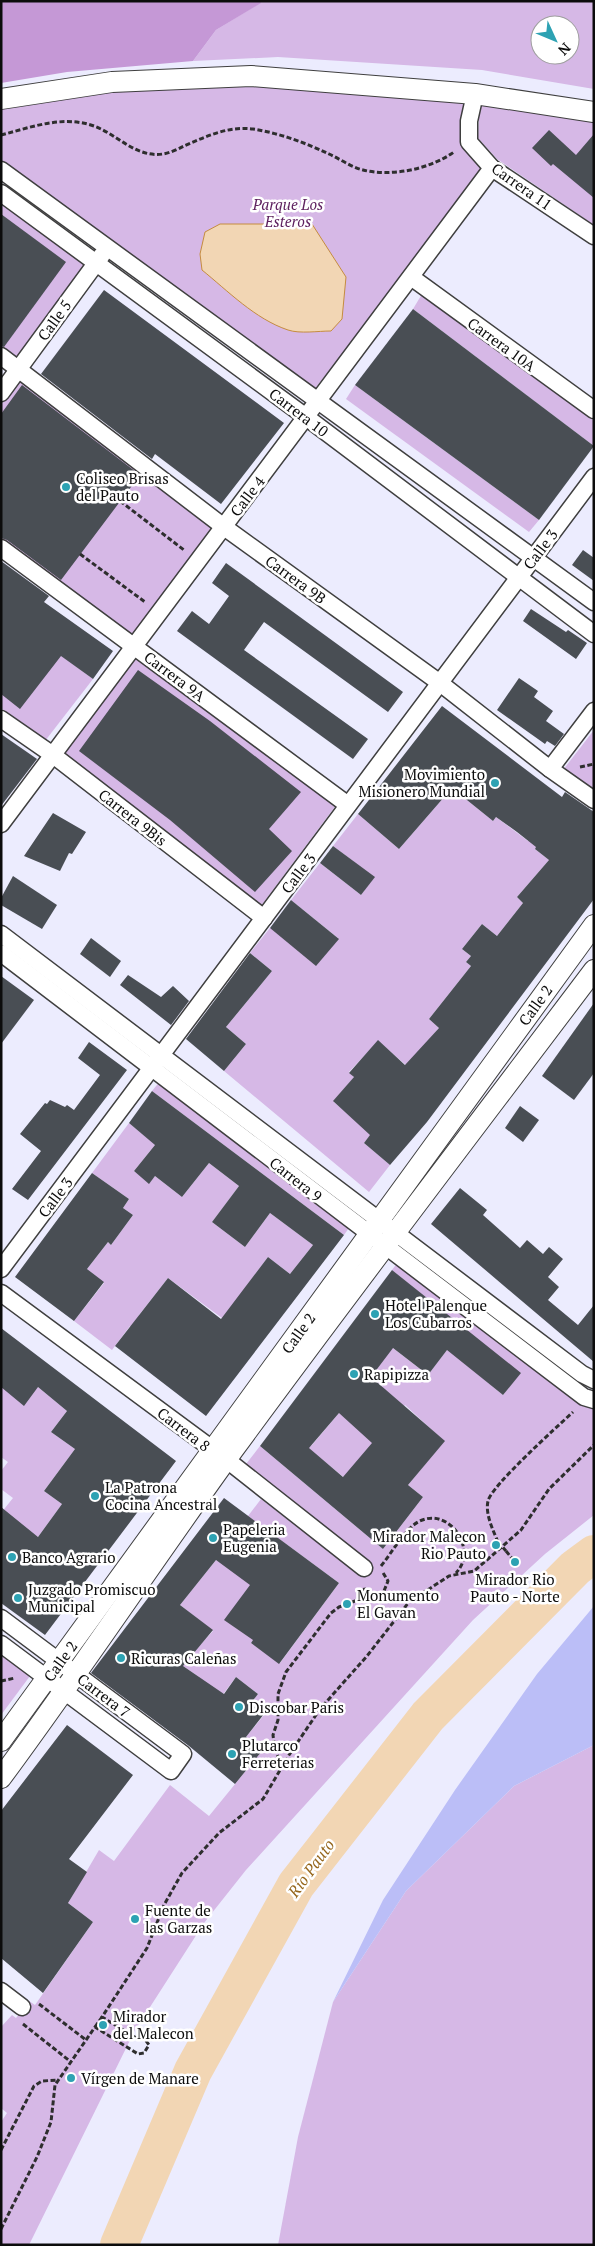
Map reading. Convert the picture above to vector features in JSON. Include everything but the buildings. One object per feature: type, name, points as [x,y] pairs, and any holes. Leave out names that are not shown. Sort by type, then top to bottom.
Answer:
[{"type":"street","points":[[1,99],[112,82],[251,76],[475,94],[594,112]]},
{"type":"street","points":[[469,142],[470,121],[475,94]]},
{"type":"street","name":"Carrera 11","points":[[469,142],[492,168],[594,236]]},
{"type":"street","name":"Calle 4","points":[[1,824],[492,168]]},
{"type":"street","name":"Carrera 10","points":[[1,170],[594,602]]},
{"type":"street","name":"Carrera 10","points":[[1,193],[306,417],[594,634]]},
{"type":"street","name":"Calle 5","points":[[1,392],[107,248]]},
{"type":"street","name":"Carrera 10A","points":[[411,277],[594,410]]},
{"type":"street","name":"Carrera 9B","points":[[1,356],[224,527],[440,683],[550,770],[594,800]]},
{"type":"street","name":"Calle 3","points":[[1,1269],[594,477]]},
{"type":"street","name":"Carrera 9A","points":[[1,548],[348,805]]},
{"type":"street","points":[[550,770],[594,710]]},
{"type":"street","name":"Carrera 9Bis","points":[[1,719],[53,755],[264,918]]},
{"type":"street","name":"Calle 2","points":[[1,1741],[59,1662],[220,1455],[382,1234],[594,925]]},
{"type":"street","name":"Carrera 9","points":[[1,934],[156,1062]]},
{"type":"street","name":"Carrera 9","points":[[1,953],[156,1062],[382,1234],[589,1398]]},
{"type":"street","name":"Calle 2","points":[[382,1234],[594,970]]},
{"type":"street","name":"Carrera 9","points":[[382,1234],[582,1374],[594,1380]]},
{"type":"street","name":"Carrera 8","points":[[1,1293],[220,1455],[364,1568]]},
{"type":"street","name":"Calle 2","points":[[1,1778],[78,1675],[220,1455]]},
{"type":"street","name":"Carrera 7","points":[[1,1618],[183,1754],[171,1771],[1,1644]]},
{"type":"street","points":[[1,1991],[26,2010]]},
{"type":"path","points":[[1,135],[55,122],[76,122],[94,126],[139,152],[164,154],[215,132],[233,128],[252,129],[270,132],[309,145],[362,170],[375,172],[406,171],[423,167],[449,156],[469,142]]},
{"type":"path","points":[[120,501],[198,561]]},
{"type":"path","points":[[80,554],[159,613]]},
{"type":"path","points":[[515,1562],[498,1542],[489,1518],[487,1507],[489,1496],[512,1471],[589,1398]]},
{"type":"path","points":[[456,1573],[465,1574],[474,1571],[512,1539],[549,1489],[594,1445]]},
{"type":"path","points":[[1,2229],[30,2172],[49,2126],[54,2089],[142,1958],[164,1906],[182,1874],[219,1833],[262,1799],[320,1709],[367,1656],[408,1602],[456,1573],[461,1566],[463,1553],[460,1535],[450,1525],[439,1519],[421,1520],[409,1530],[381,1566],[388,1581],[381,1595],[375,1600],[361,1600],[338,1607],[325,1619],[282,1679],[277,1701],[278,1720],[273,1739],[281,1768]]},
{"type":"path","points":[[1,1681],[23,1676]]},
{"type":"path","points":[[26,2010],[86,2040]]},
{"type":"path","points":[[26,2010],[71,2062]]},
{"type":"path","points":[[95,2027],[138,2054],[144,2053],[149,2046],[148,2041],[144,2038],[138,2039],[102,2017]]},
{"type":"path","points":[[1,2150],[34,2086],[42,2081],[59,2080]]},
{"type":"green space","points":[[261,1],[594,1],[594,89],[482,70],[278,57],[193,61],[216,30]]},
{"type":"green space","name":"Parque Los Esteros","points":[[251,81],[470,99],[464,120],[487,169],[313,391],[1,160],[1,103],[48,95]]},
{"type":"green space","points":[[480,101],[594,119],[594,225],[497,159],[478,138]]},
{"type":"green space","points":[[1,202],[85,263],[16,358],[1,347]]},
{"type":"green space","points":[[422,294],[594,421],[594,446],[413,309]]},
{"type":"green space","points":[[21,378],[217,528],[133,640],[1,542],[1,405]]},
{"type":"green space","points":[[355,385],[539,520],[529,532],[346,399]]},
{"type":"green space","points":[[1,611],[93,679],[45,741],[1,708]]},
{"type":"green space","points":[[137,655],[337,804],[261,906],[62,756]]},
{"type":"green space","points":[[594,730],[594,793],[563,770]]},
{"type":"green space","points":[[452,788],[493,821],[496,817],[528,841],[555,825],[535,849],[549,860],[517,897],[523,903],[497,936],[482,924],[462,949],[471,956],[466,962],[471,966],[429,1019],[439,1028],[425,1044],[433,1051],[414,1072],[378,1041],[349,1072],[354,1077],[334,1102],[358,1123],[379,1125],[364,1143],[390,1165],[369,1192],[224,1071],[246,1044],[226,1027],[272,971],[250,953],[270,928],[338,938],[291,900],[320,863],[361,895],[374,877],[333,846],[358,814],[399,849]]},
{"type":"green space","points":[[161,1080],[351,1225],[344,1235],[152,1091]]},
{"type":"green space","points":[[129,1123],[146,1137],[152,1130],[155,1145],[134,1171],[149,1183],[155,1176],[182,1197],[209,1163],[239,1186],[212,1222],[245,1247],[270,1213],[313,1245],[290,1274],[268,1257],[247,1285],[225,1334],[222,1318],[168,1278],[139,1315],[164,1335],[156,1346],[130,1326],[112,1350],[74,1321],[104,1283],[87,1269],[108,1242],[111,1245],[133,1215],[123,1208],[129,1199],[92,1173]]},
{"type":"green space","points":[[398,1262],[594,1403],[594,1515],[545,1554],[473,1620],[246,1870],[204,1923],[134,2032],[29,2245],[1,2245],[1,2122],[7,2113],[1,2108],[1,2027],[12,2015],[16,2018],[29,2001],[35,2005],[93,1922],[68,1903],[99,1850],[114,1861],[170,1785],[209,1816],[262,1751],[246,1737],[264,1715],[251,1703],[258,1694],[236,1677],[212,1709],[186,1695],[199,1677],[151,1644],[201,1644],[213,1631],[180,1605],[216,1560],[285,1596],[251,1643],[280,1663],[339,1583],[248,1516],[261,1499],[363,1577],[371,1566],[246,1464],[260,1446],[383,1549],[423,1497],[408,1485],[444,1441],[405,1405],[346,1479],[309,1449],[298,1453],[312,1445],[339,1413],[369,1403],[383,1387],[371,1377],[376,1335],[428,1375],[463,1328],[392,1270]],"holes":[[[458,1358],[520,1373],[503,1395]]]},
{"type":"green space","points":[[1,1387],[38,1387],[67,1411],[51,1432],[75,1449],[44,1491],[62,1504],[38,1537],[1,1513],[13,1498],[1,1489],[1,1471],[8,1462],[1,1457]]},
{"type":"green space","points":[[1,1655],[30,1676],[1,1715]]},
{"type":"green space","points":[[594,1745],[594,2245],[278,2245],[298,2137],[333,2002],[406,1891],[514,1786]]},
{"type":"shaded area","points":[[1,1],[260,1],[261,3],[216,30],[193,61],[67,72],[1,83]]},
{"type":"shaded area","points":[[220,224],[312,224],[346,277],[342,319],[331,331],[293,331],[264,319],[242,304],[202,270],[200,254],[205,232]]},
{"type":"sand","points":[[594,1606],[594,1745],[514,1786],[406,1891],[333,2002],[383,1900],[455,1790],[537,1674]]},
{"type":"waterway","name":"Río Pauto","points":[[119,2245],[193,2071],[296,1885],[428,1716],[575,1568],[594,1554]]},
{"type":"place","name":"Coliseo Brisas del Pauto","points":[[66,487]]},
{"type":"place","name":"Movimiento Misionero Mundial","points":[[495,783]]},
{"type":"place","name":"Hotel Palenque Los Cubarros","points":[[375,1314]]},
{"type":"place","name":"Rapipizza","points":[[354,1374]]},
{"type":"place","name":"La Patrona Cocina Ancestral","points":[[95,1496]]},
{"type":"place","name":"Papeleria Eugenia","points":[[213,1538]]},
{"type":"place","name":"Mirador Malecon Rio Pauto","points":[[496,1545]]},
{"type":"place","name":"Banco Agrario","points":[[12,1557]]},
{"type":"place","name":"Mirador Rio Pauto - Norte","points":[[515,1562]]},
{"type":"place","name":"Juzgado Promiscuo Municipal","points":[[18,1598]]},
{"type":"place","name":"Monumento El Gavan","points":[[347,1604]]},
{"type":"place","name":"Ricuras Caleñas","points":[[121,1658]]},
{"type":"place","name":"Discobar Paris","points":[[239,1707]]},
{"type":"place","name":"Plutarco Ferreterias","points":[[232,1754]]},
{"type":"place","name":"Fuente de las Garzas","points":[[135,1919]]},
{"type":"place","name":"Mirador del Malecon","points":[[103,2025]]},
{"type":"place","name":"Vírgen de Manare","points":[[71,2078]]}]
